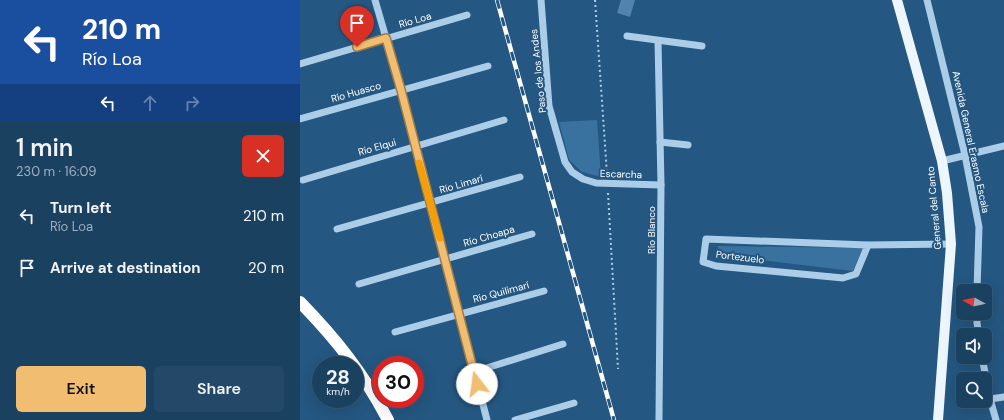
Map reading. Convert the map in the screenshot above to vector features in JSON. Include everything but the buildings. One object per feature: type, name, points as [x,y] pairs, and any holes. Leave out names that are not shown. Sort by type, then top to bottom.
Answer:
[{"type":"highway","points":[[300,302],[323,326],[356,365],[388,420]]},
{"type":"main road","name":"General del Canto","points":[[897,0],[942,161],[947,193],[951,244],[938,420]]},
{"type":"street","points":[[375,0],[401,90],[487,420]]},
{"type":"street","name":"Paso de los Andes","points":[[541,0],[550,106],[565,162]]},
{"type":"street","name":"Avenida General Erasmo Escala","points":[[927,0],[965,155],[979,227],[977,284]]},
{"type":"street","name":"Río Loa","points":[[300,64],[467,15]]},
{"type":"street","points":[[627,36],[702,46]]},
{"type":"street","name":"Río Blanco","points":[[658,41],[661,185],[659,420]]},
{"type":"street","name":"Río Huasco","points":[[300,119],[488,66]]},
{"type":"street","name":"Río Elqui","points":[[303,180],[504,120]]},
{"type":"street","points":[[660,142],[688,145]]},
{"type":"street","points":[[942,161],[1004,146]]},
{"type":"street","name":"Escarcha","points":[[565,162],[572,172],[583,179],[596,183],[661,185]]},
{"type":"street","name":"Río Limarí","points":[[337,229],[520,177]]},
{"type":"street","name":"Río Choapa","points":[[359,284],[532,234]]},
{"type":"street","name":"Portezuelo","points":[[868,245],[856,274],[843,278],[716,266],[703,262],[706,239],[868,245],[951,244]]},
{"type":"street","name":"Río Quilimarí","points":[[395,332],[544,291]]},
{"type":"street","points":[[474,372],[564,344]]},
{"type":"street","points":[[992,400],[1004,397]]},
{"type":"street","points":[[515,420],[574,403]]},
{"type":"street","points":[[992,407],[996,420]]},
{"type":"shaded area","points":[[597,120],[601,177],[582,172],[569,160],[559,122]]},
{"type":"shaded area","points":[[718,246],[863,248],[853,271],[717,255]]},
{"type":"railway","points":[[497,0],[614,420]]},
{"type":"slow traffic","points":[[419,163],[440,238]]},
{"type":"route","points":[[357,47],[386,38],[401,90],[477,384]]}]
